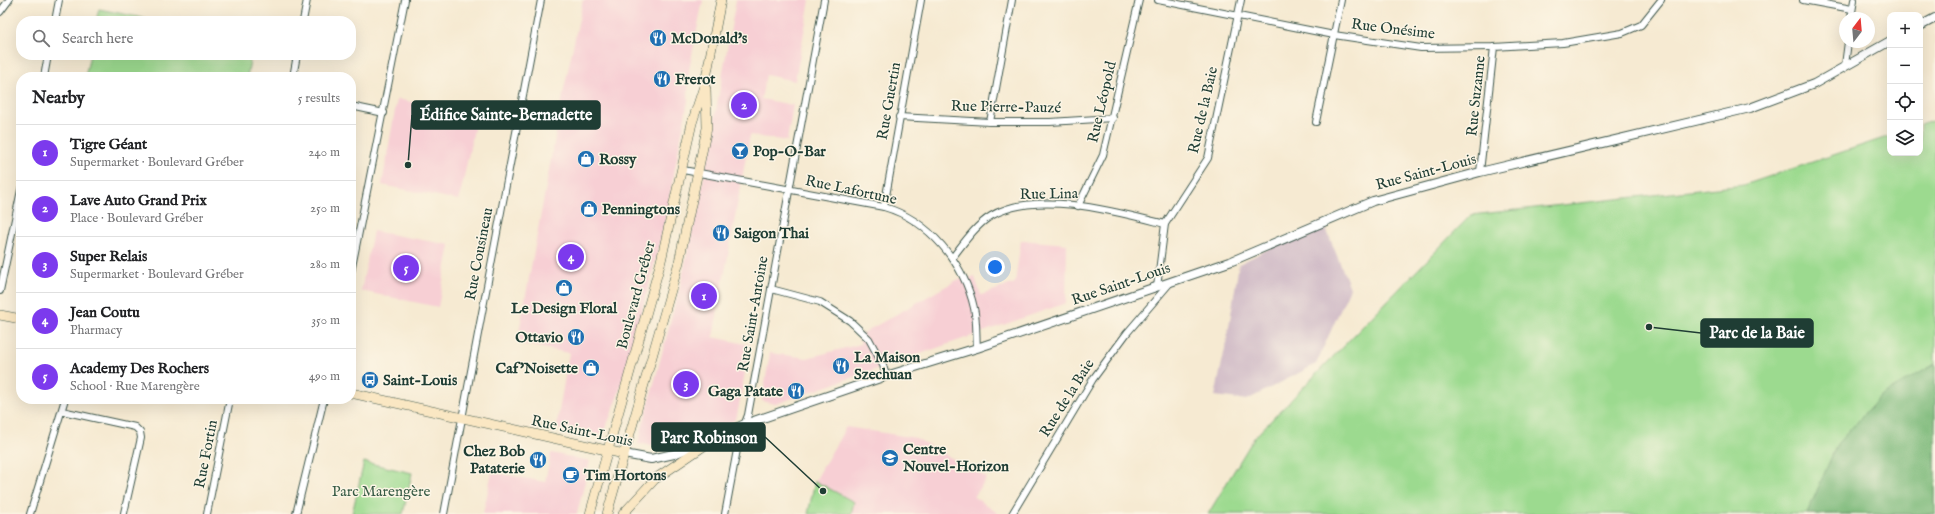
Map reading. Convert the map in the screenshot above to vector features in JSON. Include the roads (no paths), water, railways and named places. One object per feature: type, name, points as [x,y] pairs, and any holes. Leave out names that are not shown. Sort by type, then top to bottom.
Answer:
[{"type":"main road","name":"Boulevard Gréber","points":[[590,514],[661,261],[692,123],[705,83],[721,0]]},
{"type":"main road","name":"Boulevard Gréber","points":[[606,514],[678,262],[707,128],[705,83]]},
{"type":"main road","points":[[0,314],[16,318]]},
{"type":"main road","name":"Rue Saint-Louis","points":[[356,394],[624,454]]},
{"type":"main road","points":[[623,514],[645,488],[659,475],[720,435]]},
{"type":"street","points":[[0,12],[9,0]]},
{"type":"street","points":[[56,16],[59,0]]},
{"type":"street","points":[[304,16],[307,0]]},
{"type":"street","points":[[356,248],[384,113],[405,0]]},
{"type":"street","name":"Rue Cousineau","points":[[444,514],[541,0]]},
{"type":"street","name":"Rue Saint-Antoine","points":[[725,514],[739,439],[745,424],[790,190],[824,0]]},
{"type":"street","name":"Rue Guertin","points":[[884,207],[921,0]]},
{"type":"street","points":[[990,122],[1012,0]]},
{"type":"street","name":"Rue Léopold","points":[[1078,206],[1103,155],[1113,118],[1139,0]]},
{"type":"street","name":"Rue Onésime","points":[[1158,0],[1334,35],[1421,48],[1494,47],[1563,43],[1622,33],[1641,25],[1661,0]]},
{"type":"street","name":"Rue de la Baie","points":[[1157,287],[1165,224],[1208,158],[1241,0]]},
{"type":"street","points":[[1316,122],[1341,0]]},
{"type":"street","points":[[1803,0],[1852,10],[1854,0]]},
{"type":"street","points":[[1923,24],[1935,18]]},
{"type":"street","name":"Rue Saint-Louis","points":[[624,454],[643,458],[659,458],[745,424],[886,376],[977,348],[1169,284],[1232,261],[1373,201],[1480,172],[1750,108],[1814,84],[1845,65],[1887,43]]},
{"type":"street","name":"Rue Suzanne","points":[[1480,172],[1494,47]]},
{"type":"street","points":[[1845,65],[1847,48]]},
{"type":"street","points":[[45,72],[47,60]]},
{"type":"street","points":[[294,72],[296,60]]},
{"type":"street","points":[[356,107],[384,113]]},
{"type":"street","name":"Rue Pierre-Pauzé","points":[[899,117],[990,122],[1050,122],[1113,118]]},
{"type":"street","name":"Rue Lafortune","points":[[682,170],[884,207],[912,219],[929,233],[952,258],[966,283],[975,309],[977,348]]},
{"type":"street","name":"Rue Lina","points":[[952,258],[990,217],[1004,209],[1038,204],[1101,208],[1165,224]]},
{"type":"street","points":[[0,291],[16,214]]},
{"type":"street","name":"Rue de la Baie","points":[[1012,514],[1093,379],[1127,334],[1169,284]]},
{"type":"street","points":[[771,289],[820,302],[850,320],[869,339],[883,365],[886,376]]},
{"type":"street","points":[[30,514],[64,404]]},
{"type":"street","name":"Rue Fortin","points":[[207,514],[229,404]]},
{"type":"street","points":[[296,514],[323,404]]},
{"type":"street","points":[[62,410],[135,427],[140,432],[141,438],[124,513]]},
{"type":"place","name":"McDonald's","points":[[658,38]]},
{"type":"place","name":"Frerot","points":[[662,79]]},
{"type":"place","name":"Lave Auto Grand Prix","points":[[744,105]]},
{"type":"place","name":"Pop-O-Bar","points":[[740,151]]},
{"type":"place","name":"Rossy","points":[[586,159]]},
{"type":"place","name":"Édifice Sainte-Bernadette","points":[[408,165]]},
{"type":"place","name":"Penningtons","points":[[589,209]]},
{"type":"place","name":"Saigon Thai","points":[[721,233]]},
{"type":"place","name":"Jean Coutu","points":[[571,257]]},
{"type":"place","name":"Academy Des Rochers","points":[[406,268]]},
{"type":"place","name":"Le Design Floral","points":[[564,288]]},
{"type":"place","name":"Tigre Géant","points":[[704,296]]},
{"type":"place","name":"Parc de la Baie","points":[[1649,327]]},
{"type":"place","name":"Ottavio","points":[[576,337]]},
{"type":"place","name":"La Maison Szechuan","points":[[841,366]]},
{"type":"place","name":"Caf'Noisette","points":[[591,368]]},
{"type":"place","name":"Saint-Louis","points":[[370,380]]},
{"type":"place","name":"Super Relais","points":[[686,384]]},
{"type":"place","name":"Gaga Patate","points":[[796,391]]},
{"type":"place","name":"Centre Nouvel-Horizon","points":[[890,458]]},
{"type":"place","name":"Chez Bob Pataterie","points":[[538,460]]},
{"type":"place","name":"Tim Hortons","points":[[571,475]]},
{"type":"place","name":"Parc Robinson","points":[[823,491]]},
{"type":"park label","name":"Parc Marengère","points":[[381,491]]}]
